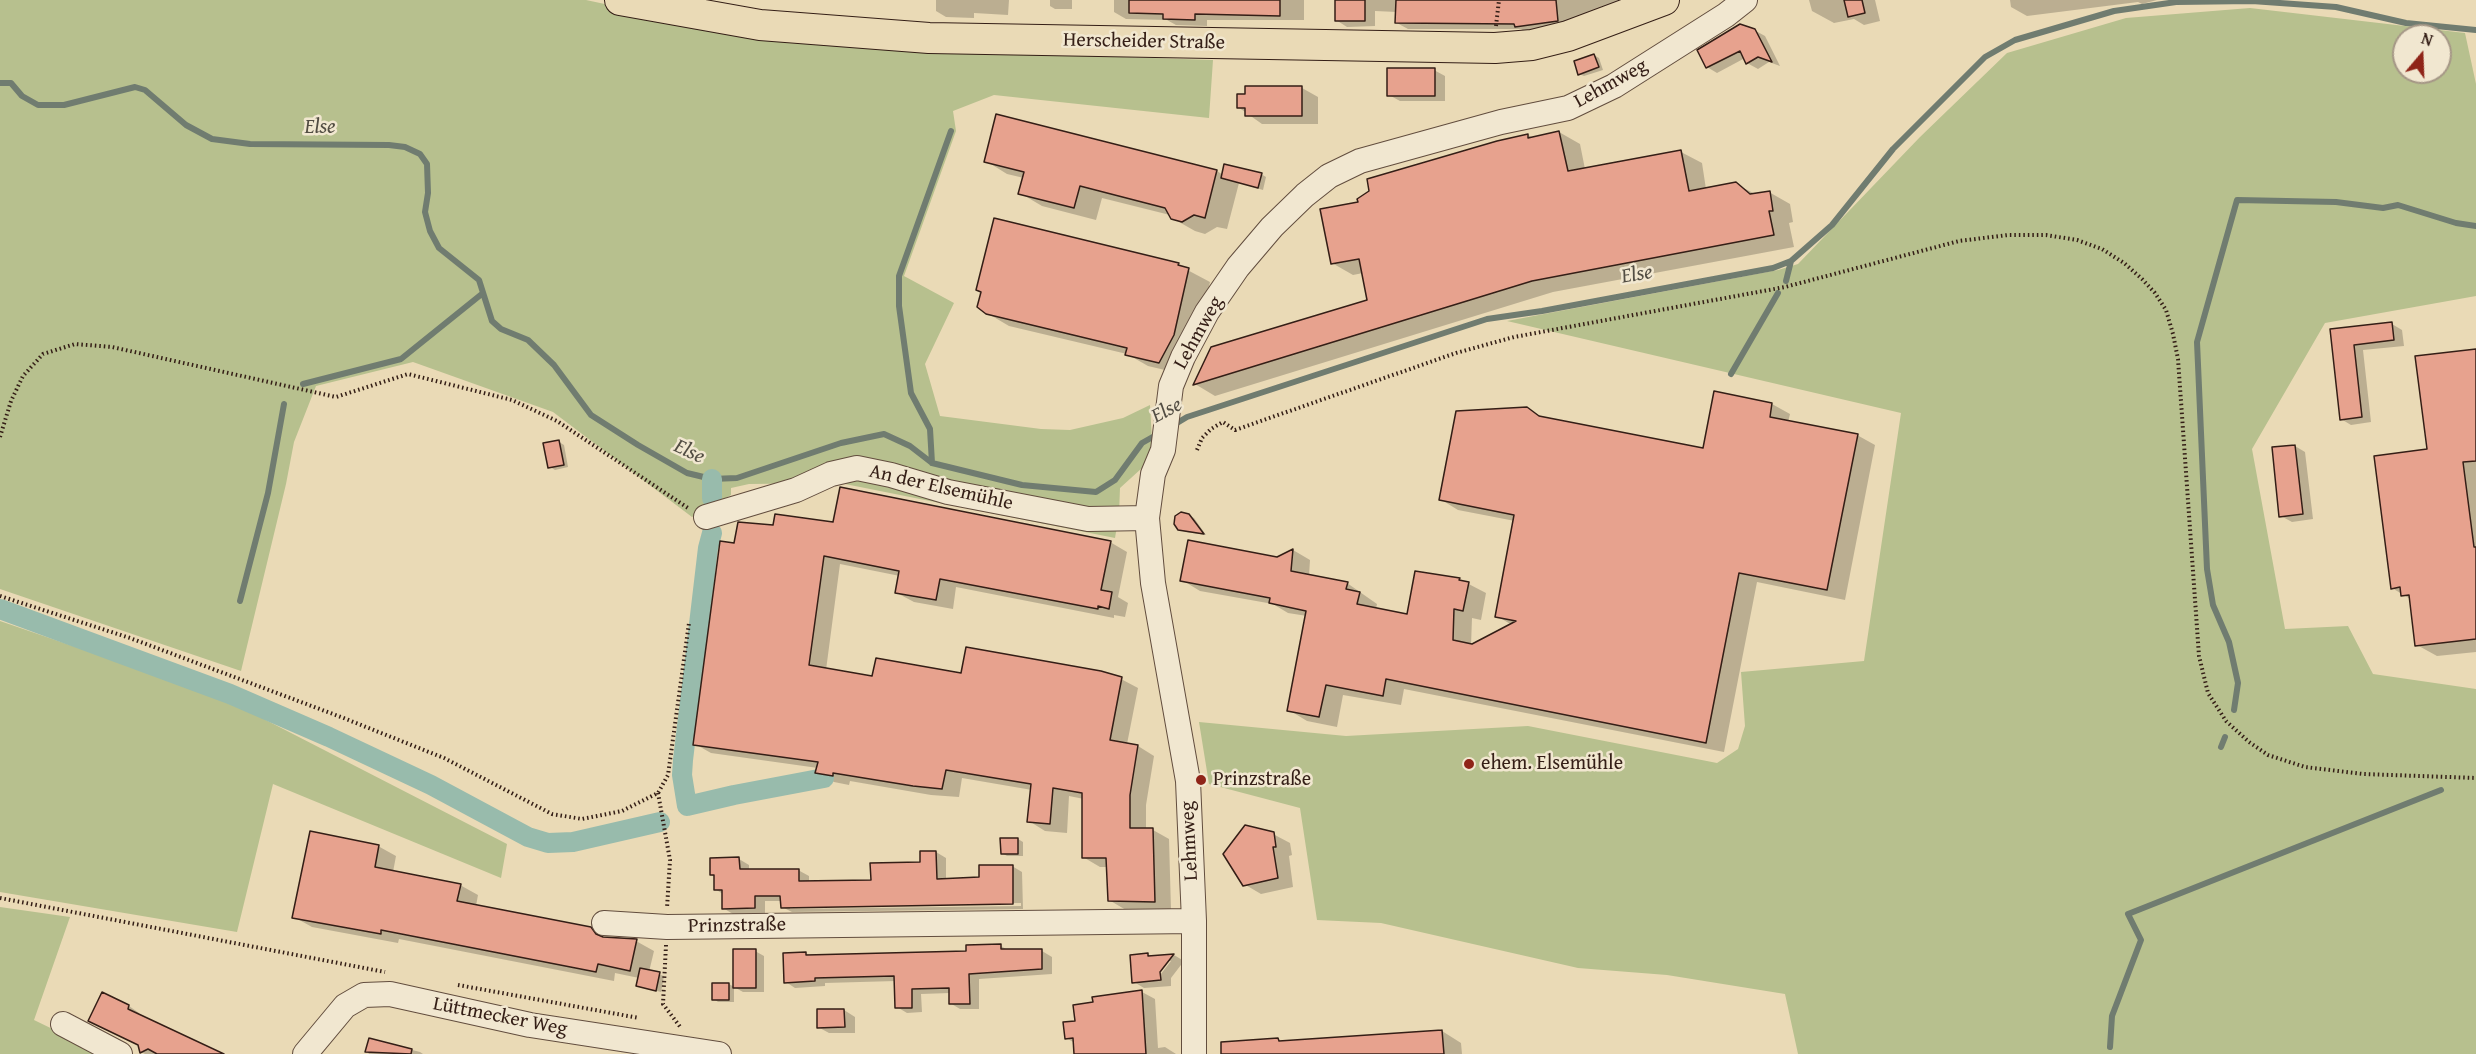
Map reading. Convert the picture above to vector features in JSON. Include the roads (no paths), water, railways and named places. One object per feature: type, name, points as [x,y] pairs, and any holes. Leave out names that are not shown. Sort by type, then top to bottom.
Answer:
[{"type":"main road","name":"Herscheider Straße","points":[[620,0],[662,4],[760,24],[838,33],[928,38],[1495,48],[1532,45],[1568,36],[1664,0]]},
{"type":"street","name":"Lehmweg","points":[[1194,1054],[1194,921],[1188,781],[1154,583],[1147,518],[1153,474],[1163,450],[1171,386],[1183,357],[1207,312],[1238,267],[1272,227],[1305,195],[1329,176],[1360,160],[1502,122],[1568,108],[1614,86],[1726,15],[1745,0]]},
{"type":"street","name":"An der Elsemühle","points":[[706,517],[796,490],[831,474],[857,468],[891,475],[948,492],[1088,519],[1147,518]]},
{"type":"street","name":"Prinzstraße","points":[[604,923],[667,927],[1194,921]]},
{"type":"street","name":"Lüttmecker Weg","points":[[305,1054],[345,1006],[364,995],[390,994],[530,1025],[719,1054]]},
{"type":"street","points":[[63,1024],[120,1054]]},
{"type":"waterway","name":"Else","points":[[1172,426],[1187,417],[1487,319],[1773,268],[1791,261],[1832,225],[1893,149],[1985,57],[2015,40],[2114,11],[2176,2],[2252,1],[2336,7],[2406,23],[2476,30]]},
{"type":"waterway","name":"Else","points":[[0,83],[11,83],[22,96],[38,105],[64,105],[135,87],[145,90],[186,125],[212,139],[250,144],[389,145],[405,147],[420,154],[427,164],[428,193],[425,212],[430,231],[439,248],[479,280],[492,321],[501,329],[528,340],[554,365],[591,415],[687,473],[712,479],[737,478],[841,443],[884,434],[910,446],[932,463],[1022,485],[1096,492],[1115,480],[1142,443],[1158,434]]},
{"type":"waterway","points":[[932,463],[930,429],[911,393],[899,306],[899,276],[951,131]]},
{"type":"waterway","points":[[2234,710],[2238,683],[2229,642],[2213,605],[2207,569],[2197,342],[2237,200],[2336,202],[2383,208],[2398,205],[2456,223],[2476,226]]},
{"type":"waterway","points":[[1786,281],[1791,261]]},
{"type":"waterway","points":[[303,384],[401,359],[483,293]]},
{"type":"waterway","points":[[1731,374],[1778,293]]},
{"type":"waterway","points":[[240,601],[268,493],[284,404]]},
{"type":"waterway","points":[[712,479],[712,498]]},
{"type":"waterway","points":[[712,533],[708,548],[683,760],[682,775],[687,806],[824,778]]},
{"type":"waterway","points":[[0,609],[230,694],[431,785],[528,837],[548,843],[573,842],[660,822]]},
{"type":"waterway","points":[[2221,747],[2225,737]]},
{"type":"waterway","points":[[2110,1047],[2112,1016],[2141,940],[2128,914],[2441,790]]},
{"type":"place","name":"ehem. Elsemühle","points":[[1469,764]]},
{"type":"place","name":"Prinzstraße","points":[[1201,780]]}]
